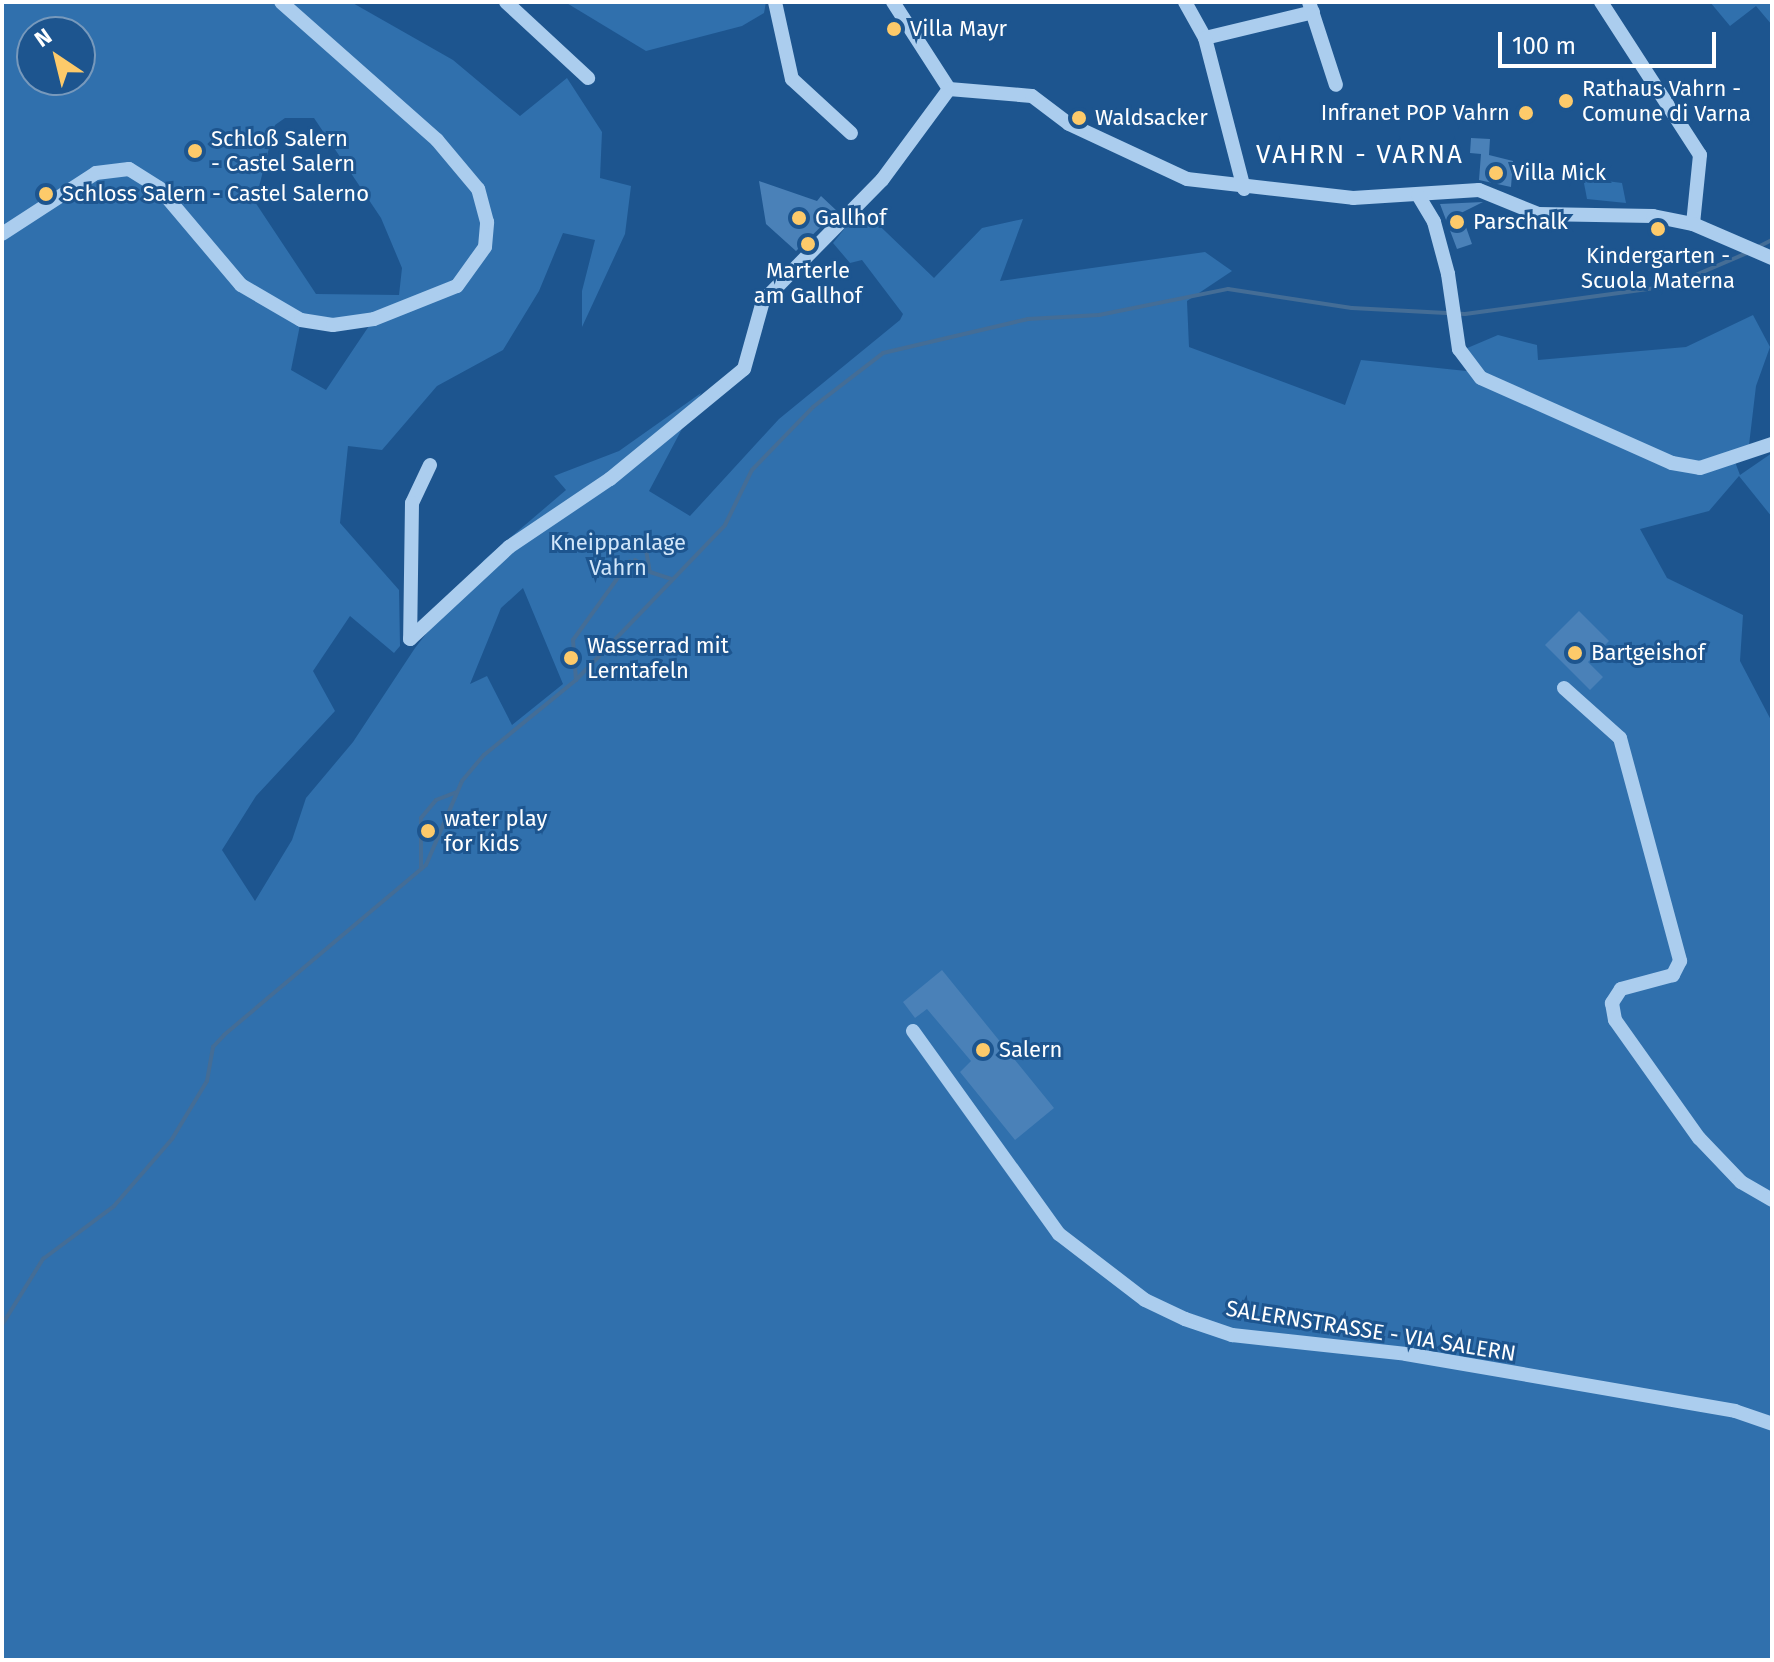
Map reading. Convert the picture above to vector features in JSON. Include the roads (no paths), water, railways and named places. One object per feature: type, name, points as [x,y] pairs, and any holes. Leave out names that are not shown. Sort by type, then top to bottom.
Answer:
[{"type":"street","points":[[2,234],[86,178],[118,168],[147,177],[241,285],[301,320],[333,325],[374,319],[457,286],[485,247],[487,222],[478,189],[437,140],[281,2]]},
{"type":"street","points":[[506,2],[588,78]]},
{"type":"street","points":[[775,2],[792,79],[851,133]]},
{"type":"street","points":[[893,2],[949,89]]},
{"type":"street","points":[[1185,2],[1205,38],[1244,189]]},
{"type":"street","points":[[1601,2],[1700,155],[1693,224]]},
{"type":"street","points":[[1205,38],[1311,7],[1336,85]]},
{"type":"street","points":[[949,89],[1032,96],[1069,124],[1168,173],[1244,189],[1353,198],[1418,195],[1455,187],[1538,214],[1653,216],[1693,224],[1767,256]]},
{"type":"street","points":[[430,465],[412,503],[410,639],[509,547],[610,479],[744,369],[763,301],[882,180],[949,89]]},
{"type":"street","points":[[1418,195],[1434,222],[1464,360],[1481,378],[1629,448],[1700,468],[1772,444]]},
{"type":"street","points":[[1564,688],[1620,738],[1627,782],[1680,961],[1673,975],[1621,989],[1612,1003],[1615,1020],[1657,1071],[1699,1138],[1741,1182],[1772,1200]]},
{"type":"street","name":"SALERNSTRASSE - VIA SALERN","points":[[913,1031],[1005,1167],[1075,1250],[1145,1300],[1232,1335],[1406,1354],[1735,1411],[1772,1424]]},
{"type":"waterway","points":[[1758,247],[1772,240]]},
{"type":"waterway","points":[[2,1325],[43,1259],[114,1206],[172,1139],[207,1081],[213,1047],[426,865],[462,781],[484,755],[576,680],[725,525],[752,470],[813,407],[883,353],[1028,319],[1099,315],[1228,289],[1352,308],[1465,314],[1670,286],[1747,253]]},
{"type":"waterway","points":[[646,550],[650,572],[672,579]]},
{"type":"waterway","points":[[635,560],[640,563]]},
{"type":"waterway","points":[[576,680],[573,640],[630,561]]},
{"type":"waterway","points":[[421,869],[421,818],[436,800],[457,792]]},
{"type":"place","name":"Villa Mayr","points":[[894,29]]},
{"type":"place","name":"Rathaus Vahrn - Comune di Varna","points":[[1566,101]]},
{"type":"place","name":"Infranet POP Vahrn","points":[[1526,113]]},
{"type":"place","name":"Waldsacker","points":[[1079,118]]},
{"type":"place","name":"Schloß Salern - Castel Salern","points":[[195,151]]},
{"type":"place","name":"Villa Mick","points":[[1496,173]]},
{"type":"place","name":"Schloss Salern - Castel Salerno","points":[[46,194]]},
{"type":"place","name":"Gallhof","points":[[799,218]]},
{"type":"place","name":"Parschalk","points":[[1457,222]]},
{"type":"place","name":"Kindergarten - Scuola Materna","points":[[1658,229]]},
{"type":"place","name":"Marterle am Gallhof","points":[[808,244]]},
{"type":"place","name":"Bartgeishof","points":[[1575,653]]},
{"type":"place","name":"Wasserrad mit Lerntafeln","points":[[571,658]]},
{"type":"place","name":"water play for kids","points":[[428,831]]},
{"type":"place","name":"Salern","points":[[983,1050]]},
{"type":"district","name":"VAHRN - VARNA","points":[[1360,155]]},
{"type":"park label","name":"Kneippanlage Vahrn","points":[[618,554]]}]
